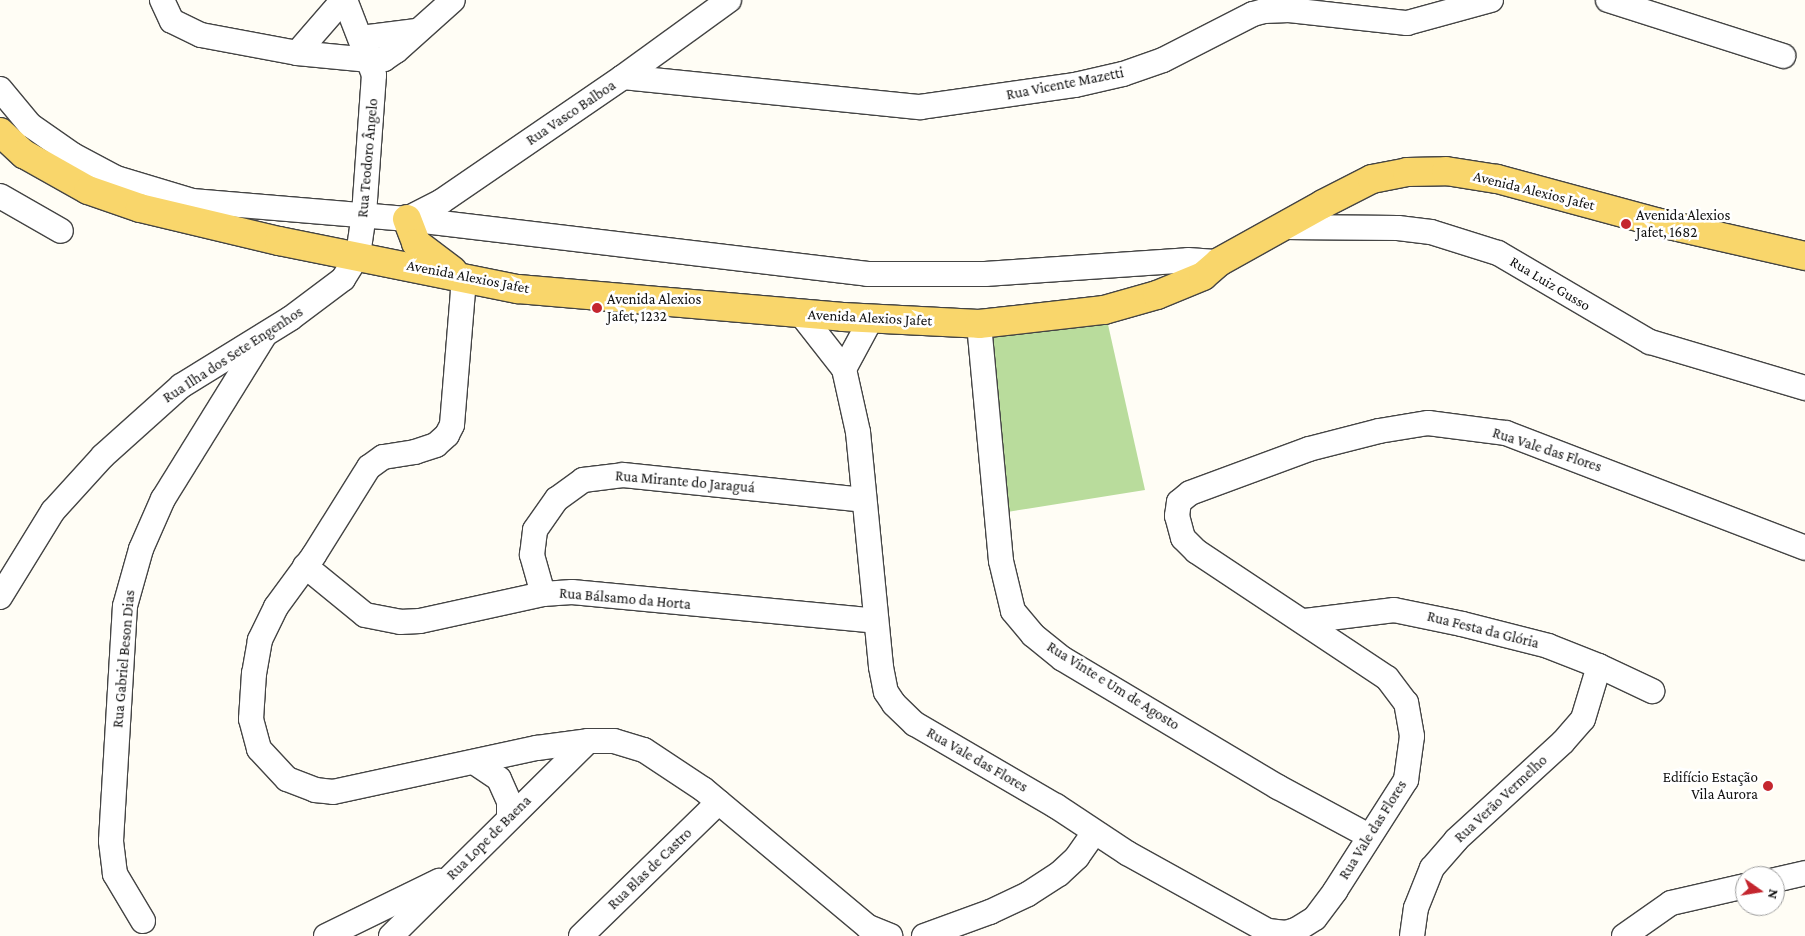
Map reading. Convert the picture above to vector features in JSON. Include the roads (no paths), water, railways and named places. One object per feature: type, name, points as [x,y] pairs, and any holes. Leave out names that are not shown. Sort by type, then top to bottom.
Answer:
[{"type":"main road","name":"Avenida Alexios Jafet","points":[[0,132],[24,154],[88,190],[198,222],[467,280],[518,289],[871,319],[979,324],[1104,310],[1182,286],[1203,276],[1220,262],[1372,179],[1407,172],[1446,171],[1497,179],[1660,223],[1805,256]]},
{"type":"main road","points":[[407,219],[416,242],[433,258],[467,280]]},
{"type":"street","points":[[162,0],[172,21],[184,29],[219,40],[297,53],[370,60],[384,59],[396,52],[415,31],[454,0]]},
{"type":"street","points":[[297,53],[344,0]]},
{"type":"street","name":"Rua Teodoro Ângelo","points":[[344,0],[370,60],[374,98],[364,214],[358,255]]},
{"type":"street","name":"Rua Vasco Balboa","points":[[407,219],[442,201],[623,77],[730,0]]},
{"type":"street","name":"Rua Vicente Mazetti","points":[[623,77],[920,107],[1075,85],[1124,74],[1163,60],[1253,14],[1264,11],[1289,10],[1407,23],[1491,0]]},
{"type":"street","points":[[1608,0],[1783,56]]},
{"type":"street","points":[[361,38],[415,31]]},
{"type":"street","points":[[0,89],[45,138],[116,178],[192,202],[364,214],[868,274],[986,274],[1188,260],[1220,262]]},
{"type":"street","points":[[0,196],[61,231]]},
{"type":"street","name":"Rua Luiz Gusso","points":[[1284,227],[1398,228],[1431,232],[1498,253],[1650,342],[1805,388]]},
{"type":"street","name":"Rua Ilha dos Sete Engenhos","points":[[0,598],[53,511],[103,456],[181,386],[265,335],[343,279],[358,255]]},
{"type":"street","points":[[467,280],[458,340],[455,414],[447,435],[427,449],[383,457],[369,467],[276,607],[260,640],[254,673],[251,719],[265,757],[276,770],[298,785],[333,792],[474,762],[588,741],[614,741],[644,750],[681,772],[868,927],[890,936]]},
{"type":"street","name":"Rua Vale das Flores","points":[[801,314],[844,370],[858,432],[883,682],[894,704],[904,715],[1094,833],[1268,931],[1286,933],[1315,918],[1406,780],[1412,736],[1406,703],[1387,678],[1305,621],[1196,551],[1183,538],[1177,516],[1179,502],[1190,493],[1309,449],[1379,431],[1428,423],[1506,433],[1805,548]]},
{"type":"street","points":[[844,370],[871,319]]},
{"type":"street","name":"Rua Vinte e Um de Agosto","points":[[979,324],[1001,561],[1013,611],[1033,635],[1063,659],[1278,787],[1370,836]]},
{"type":"street","name":"Rua Gabriel Beson Dias","points":[[143,921],[115,874],[111,841],[126,606],[141,549],[163,499],[265,335]]},
{"type":"street","name":"Rua Mirante do Jaraguá","points":[[543,594],[532,555],[535,530],[557,499],[583,480],[623,475],[864,500]]},
{"type":"street","name":"Rua Bálsamo da Horta","points":[[305,566],[365,614],[400,622],[420,621],[543,594],[586,593],[876,621]]},
{"type":"street","name":"Rua Festa da Glória","points":[[1305,621],[1394,610],[1494,630],[1599,666],[1652,691]]},
{"type":"street","name":"Rua Verão Vermelho","points":[[1412,936],[1416,908],[1432,868],[1456,840],[1563,742],[1583,719],[1599,666]]},
{"type":"street","name":"Rua Lope de Baena","points":[[391,936],[509,817],[588,741]]},
{"type":"street","points":[[474,762],[499,779],[509,801],[509,817]]},
{"type":"street","name":"Rua Blas de Castro","points":[[581,936],[719,802]]},
{"type":"street","points":[[924,936],[990,912],[1028,894],[1058,874],[1077,857],[1094,833]]},
{"type":"street","points":[[1785,878],[1805,873]]},
{"type":"street","points":[[326,936],[453,875]]},
{"type":"street","points":[[1624,936],[1671,903],[1735,888]]},
{"type":"place","name":"Avenida Alexios Jafet, 1682","points":[[1626,224]]},
{"type":"place","name":"Avenida Alexios Jafet, 1232","points":[[597,308]]},
{"type":"place","name":"Edifício Estação Vila Aurora","points":[[1768,786]]}]
